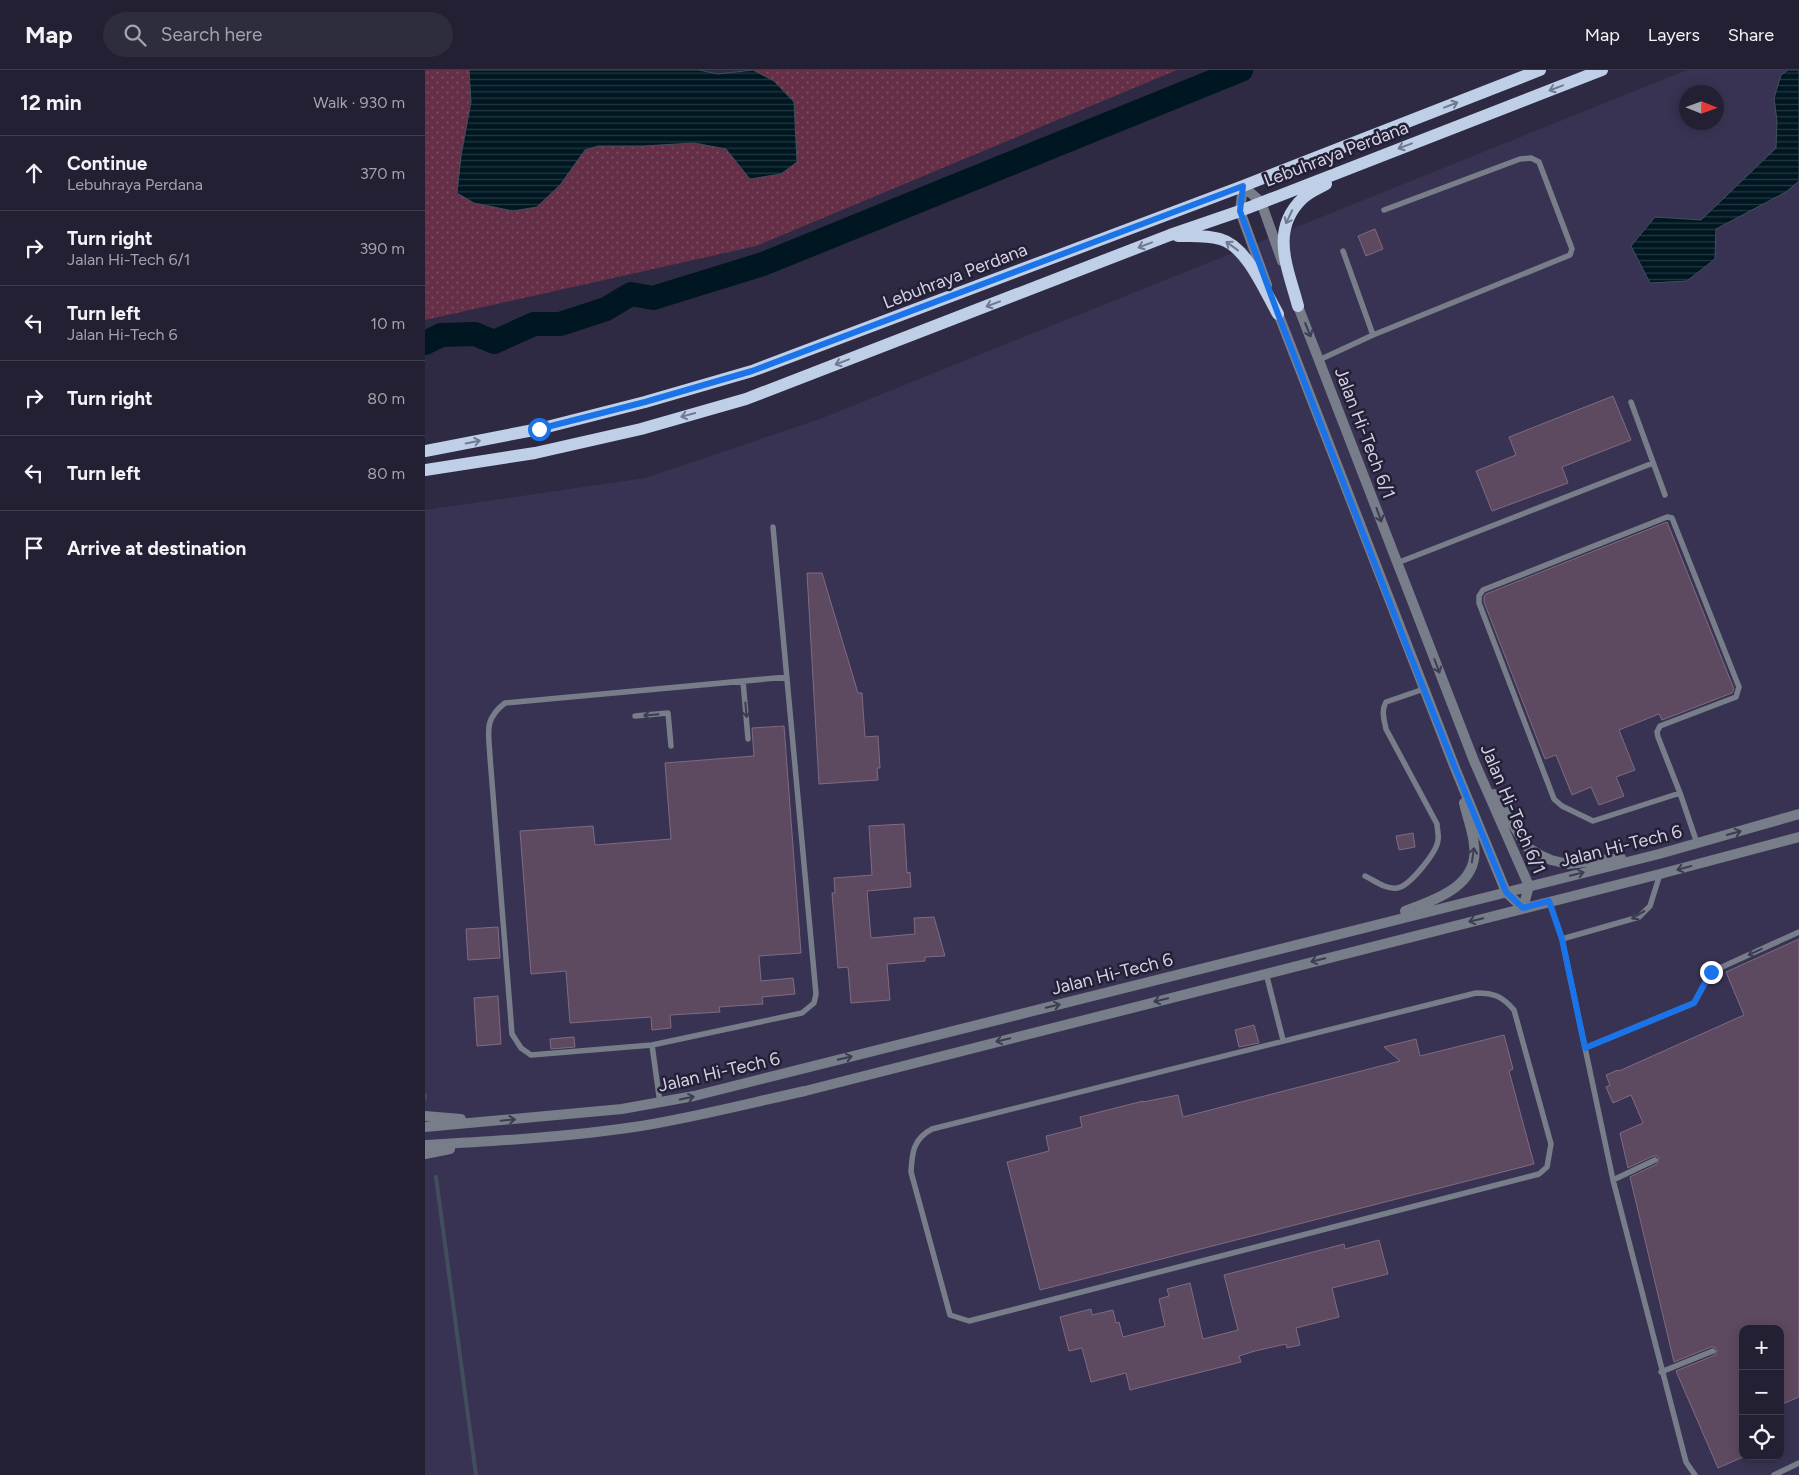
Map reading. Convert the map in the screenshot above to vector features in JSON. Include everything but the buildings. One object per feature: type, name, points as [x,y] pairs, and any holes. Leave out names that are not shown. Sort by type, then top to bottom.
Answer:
[{"type":"main road","name":"Lebuhraya Perdana","points":[[425,451],[539,429],[645,402],[752,371],[1243,186],[1540,70]]},
{"type":"main road","name":"Lebuhraya Perdana","points":[[425,470],[535,453],[641,428],[746,400],[1170,236],[1240,211],[1601,70]]},
{"type":"main road","points":[[1298,306],[1283,249],[1283,229],[1292,209],[1304,196],[1370,160]]},
{"type":"main road","points":[[1170,236],[1204,236],[1222,239],[1235,247],[1246,258],[1278,314]]},
{"type":"street","name":"Jalan Hi-Tech 6/1","points":[[1243,186],[1261,202],[1298,306],[1474,761],[1529,886],[1523,908]]},
{"type":"street","points":[[1243,186],[1240,211],[1423,689],[1506,892],[1523,908]]},
{"type":"street","points":[[1474,761],[1527,847],[1539,854],[1551,860],[1568,864],[1659,854]]},
{"type":"street","points":[[1367,927],[1441,897],[1457,887],[1467,875],[1473,860],[1475,846],[1455,768]]},
{"type":"street","name":"Jalan Hi-Tech 6","points":[[425,1127],[622,1109],[703,1094],[1659,854],[1799,814]]},
{"type":"street","name":"Jalan Hi-Tech 6","points":[[425,1146],[638,1126],[693,1117],[805,1091],[1799,837]]},
{"type":"street","points":[[425,1116],[491,1121]]},
{"type":"street","points":[[425,1154],[490,1141]]},
{"type":"lane","points":[[1319,360],[1373,335],[1569,255],[1572,249],[1539,162],[1531,158],[1520,159],[1384,210]]},
{"type":"lane","points":[[1343,250],[1373,335]]},
{"type":"lane","points":[[1631,402],[1665,495]]},
{"type":"lane","points":[[1397,563],[1653,463]]},
{"type":"lane","points":[[1680,793],[1593,821],[1562,806],[1554,799],[1479,603],[1479,596],[1483,590],[1667,517],[1673,518],[1739,687],[1736,697],[1660,726],[1657,732],[1680,793],[1697,843]]},
{"type":"lane","points":[[773,527],[787,677],[816,994],[814,1003],[803,1013],[651,1045],[531,1055],[521,1048],[512,1034],[490,758],[489,722],[495,710],[505,703],[787,677]]},
{"type":"lane","points":[[743,681],[749,739]]},
{"type":"lane","points":[[1365,876],[1390,888],[1398,888],[1407,884],[1434,853],[1438,840],[1437,824],[1386,729],[1383,714],[1383,707],[1386,702],[1423,689]]},
{"type":"lane","points":[[635,716],[668,713],[671,746]]},
{"type":"lane","points":[[1562,939],[1639,917],[1649,906],[1660,874]]},
{"type":"lane","points":[[1549,901],[1562,939],[1613,1180],[1661,1372],[1686,1462],[1695,1475]]},
{"type":"lane","points":[[1585,1048],[1694,1003],[1711,972],[1799,932]]},
{"type":"lane","points":[[1266,973],[1283,1040]]},
{"type":"lane","points":[[1476,993],[1490,993],[1505,1000],[1514,1010],[1551,1144],[1547,1167],[1539,1174],[969,1321],[950,1315],[911,1172],[911,1153],[925,1133],[932,1129],[1283,1040],[1476,993]]},
{"type":"lane","points":[[651,1045],[661,1103]]},
{"type":"lane","points":[[1613,1180],[1655,1160]]},
{"type":"lane","points":[[1661,1372],[1713,1351]]},
{"type":"lane","points":[[1774,1475],[1799,1463]]},
{"type":"shaded area","points":[[425,70],[469,70],[471,102],[461,156],[560,185],[585,150],[598,146],[694,143],[726,149],[750,179],[797,162],[794,102],[774,81],[753,70],[1177,70],[756,246],[425,320]]},
{"type":"shaded area","points":[[1687,70],[1799,70],[1799,1475],[425,1475],[425,510],[645,478],[820,419]]},
{"type":"water","points":[[469,70],[699,70],[718,74],[753,70],[774,81],[794,102],[797,162],[781,174],[750,179],[726,149],[694,143],[598,146],[585,150],[560,185],[537,207],[513,211],[474,203],[457,193],[461,156],[471,102]]},
{"type":"water","points":[[1788,70],[1799,70],[1799,181],[1786,192],[1716,229],[1715,259],[1687,281],[1650,283],[1631,246],[1655,217],[1701,220],[1776,148],[1777,121],[1774,98],[1781,75]]},
{"type":"waterway","points":[[425,343],[441,335],[475,334],[494,342],[534,324],[560,324],[606,309],[631,294],[653,298],[763,264],[1241,70]]},
{"type":"waterway","points":[[436,1177],[476,1475]]},
{"type":"route","points":[[539,429],[645,402],[752,371],[1243,186],[1240,211],[1278,314],[1407,647],[1506,892],[1523,908],[1549,901],[1562,939],[1585,1048],[1694,1003],[1711,972]]}]
